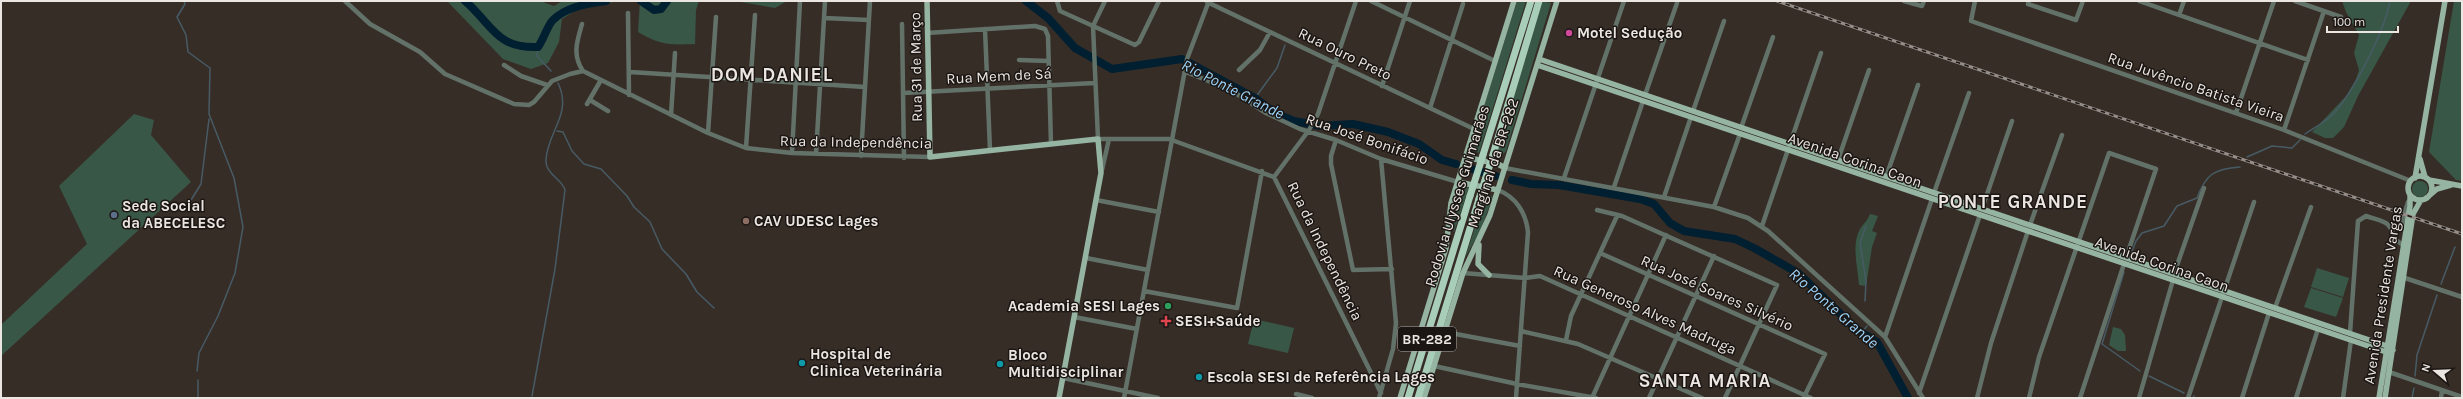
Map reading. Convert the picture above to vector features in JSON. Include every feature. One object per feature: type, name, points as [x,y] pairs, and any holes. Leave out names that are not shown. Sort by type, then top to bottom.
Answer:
[{"type":"highway","name":"Rodovia Ulysses Guimarães","points":[[1408,398],[1531,1]]},
{"type":"highway","name":"Rodovia Ulysses Guimarães","points":[[1419,398],[1540,1]]},
{"type":"main road","name":"Rua 31 de Março","points":[[927,1],[930,157]]},
{"type":"main road","name":"Marginal da BR-282","points":[[1400,398],[1446,248],[1450,210],[1465,157],[1514,1]]},
{"type":"main road","name":"Marginal da BR-282","points":[[1424,398],[1463,273],[1479,241],[1498,190],[1556,1]]},
{"type":"main road","points":[[2445,1],[2419,154],[2413,179],[2408,188],[2410,195],[2415,199],[2421,200],[2430,196],[2437,190],[2455,185]]},
{"type":"main road","name":"Avenida Corina Caon","points":[[1538,62],[1691,118],[1741,131],[2174,277],[2223,294],[2269,313],[2351,340],[2387,349]]},
{"type":"main road","name":"Avenida Corina Caon","points":[[1596,82],[1645,95],[1694,111],[1741,131]]},
{"type":"main road","points":[[1059,398],[1101,173],[1098,139]]},
{"type":"main road","name":"Rua da Independência","points":[[930,157],[1098,139]]},
{"type":"main road","name":"Avenida Corina Caon","points":[[1789,147],[1838,160],[1933,196]]},
{"type":"main road","points":[[2419,154],[2427,179],[2432,186],[2430,196]]},
{"type":"main road","points":[[1465,157],[1498,164],[1505,168]]},
{"type":"main road","points":[[2413,179],[2427,179],[2462,186]]},
{"type":"main road","points":[[1458,182],[1498,190]]},
{"type":"main road","name":"Avenida Presidente Vargas","points":[[2379,398],[2404,246],[2410,195]]},
{"type":"main road","name":"Avenida Presidente Vargas","points":[[2385,398],[2405,278],[2413,214],[2421,200]]},
{"type":"main road","points":[[1479,241],[1478,264],[1489,275]]},
{"type":"main road","name":"Avenida Corina Caon","points":[[2223,294],[2275,308],[2350,334],[2387,349]]},
{"type":"main road","points":[[2387,349],[2393,350]]},
{"type":"street","points":[[346,1],[370,24],[420,52],[450,77],[488,91],[509,102],[521,106],[529,105],[534,102],[547,86],[559,78],[583,71],[578,64],[575,52],[582,24]]},
{"type":"street","points":[[792,153],[800,1]]},
{"type":"street","points":[[816,154],[825,1]]},
{"type":"street","points":[[861,156],[870,1]]},
{"type":"street","points":[[1098,139],[1093,26],[1105,1]]},
{"type":"street","points":[[1056,3],[1060,11],[1136,45],[1159,1]]},
{"type":"street","points":[[1124,398],[1186,72],[1186,65],[1207,1]]},
{"type":"street","name":"Rua Ouro Preto","points":[[1207,1],[1474,129]]},
{"type":"street","points":[[1274,177],[1312,127],[1336,63],[1356,1]]},
{"type":"street","points":[[1371,1],[1495,61]]},
{"type":"street","points":[[1382,86],[1410,1]]},
{"type":"street","points":[[1564,178],[1624,1]]},
{"type":"street","points":[[1904,1],[1918,6],[1924,2]]},
{"type":"street","name":"Rua Juvêncio Batista Vieira","points":[[1975,1],[1971,21],[2284,130],[2413,179]]},
{"type":"street","points":[[2029,1],[2028,4],[2076,20],[2083,1]]},
{"type":"street","points":[[2138,1],[2308,60]]},
{"type":"street","points":[[2179,15],[2184,1]]},
{"type":"street","points":[[2236,114],[2274,1]]},
{"type":"street","points":[[2295,1],[2341,17]]},
{"type":"street","points":[[1645,95],[1677,3]]},
{"type":"street","points":[[1430,108],[1463,4]]},
{"type":"street","points":[[2284,130],[2324,11]]},
{"type":"street","points":[[628,13],[630,72],[629,95]]},
{"type":"street","points":[[746,148],[754,15]]},
{"type":"street","points":[[708,133],[716,17]]},
{"type":"street","points":[[824,18],[869,20]]},
{"type":"street","points":[[1694,111],[1724,21]]},
{"type":"street","points":[[902,24],[904,158]]},
{"type":"street","points":[[927,33],[1035,26],[1045,30],[1048,36],[1051,144]]},
{"type":"street","points":[[985,29],[990,150]]},
{"type":"street","points":[[1239,70],[1260,50],[1270,32]]},
{"type":"street","points":[[1714,207],[1773,37]]},
{"type":"street","points":[[671,116],[676,53]]},
{"type":"street","points":[[1762,226],[1821,53]]},
{"type":"street","points":[[1019,60],[1048,61]]},
{"type":"street","points":[[504,65],[521,76],[547,86]]},
{"type":"street","points":[[1838,160],[1870,70]]},
{"type":"street","name":"Rua da Independência","points":[[583,71],[671,116],[746,148],[792,153],[904,158],[930,157]]},
{"type":"street","points":[[630,72],[865,87]]},
{"type":"street","name":"Rua José Bonifácio","points":[[1186,72],[1231,90],[1281,120],[1312,127],[1336,140],[1381,159],[1458,182]]},
{"type":"street","points":[[601,80],[588,102],[608,111]]},
{"type":"street","name":"Rua Mem de Sá","points":[[903,93],[1095,83]]},
{"type":"street","points":[[1886,177],[1918,85]]},
{"type":"street","points":[[1885,337],[1968,94]]},
{"type":"street","points":[[1614,187],[1643,101]]},
{"type":"street","points":[[1664,197],[1691,118]]},
{"type":"street","points":[[1919,393],[2012,121]]},
{"type":"street","points":[[1977,398],[1993,336],[2062,136]]},
{"type":"street","points":[[1101,173],[1109,138]]},
{"type":"street","name":"Rua da Independência","points":[[1098,139],[1154,138],[1173,140],[1262,171],[1274,177],[1381,392]]},
{"type":"street","points":[[1336,140],[1331,156],[1332,171],[1353,270],[1392,269]]},
{"type":"street","points":[[2029,398],[2039,357],[2109,153],[2156,170],[2080,398]]},
{"type":"street","points":[[1379,398],[1395,336],[1396,309],[1381,159]]},
{"type":"street","points":[[1505,168],[1614,187],[1714,207],[1740,215],[1762,226],[1885,337],[1923,398]]},
{"type":"street","points":[[1144,291],[1237,308],[1262,171]]},
{"type":"street","points":[[2139,398],[2174,277],[2204,188]]},
{"type":"street","points":[[1498,190],[1515,200],[1527,223],[1525,278],[1516,398]]},
{"type":"street","points":[[2394,229],[2401,226],[2410,195]]},
{"type":"street","points":[[1096,200],[1159,212]]},
{"type":"street","points":[[2188,398],[2254,202]]},
{"type":"street","points":[[2275,308],[2311,207]]},
{"type":"street","points":[[1597,210],[1616,216],[1622,216],[1777,285],[1725,398]]},
{"type":"street","points":[[1566,340],[1571,316],[1616,216]]},
{"type":"street","points":[[2350,334],[2358,224],[2360,218],[2366,216],[2387,223],[2394,229],[2396,239],[2404,246]]},
{"type":"street","points":[[1434,366],[1517,384],[1593,397],[1666,235]]},
{"type":"street","name":"Rua José Soares Silvério","points":[[1600,253],[1825,354],[1805,397]]},
{"type":"street","points":[[1649,398],[1714,256]]},
{"type":"street","points":[[1086,258],[1148,270]]},
{"type":"street","name":"Rua Generoso Alves Madruga","points":[[1463,273],[1525,278],[1540,276],[1677,337],[1805,397],[1811,398]]},
{"type":"street","points":[[2405,278],[2462,297]]},
{"type":"street","points":[[2242,398],[2269,313]]},
{"type":"street","points":[[1074,317],[1137,329]]},
{"type":"street","points":[[2296,398],[2318,329]]},
{"type":"street","points":[[1521,331],[1566,340],[1610,357],[1702,398]]},
{"type":"street","points":[[1445,332],[1520,346]]},
{"type":"street","points":[[2343,398],[2351,340]]},
{"type":"street","points":[[2389,372],[2462,397]]},
{"type":"street","points":[[1063,378],[1126,390],[1158,398]]},
{"type":"street","points":[[2441,398],[2442,390]]},
{"type":"street","points":[[1296,394],[1312,398]]},
{"type":"green space","points":[[447,1],[540,1],[554,6],[562,1],[622,1],[583,6],[562,19],[559,42],[548,63],[531,69],[503,59]]},
{"type":"green space","points":[[640,1],[699,1],[696,10],[695,44],[659,42],[638,32]]},
{"type":"green space","points":[[735,1],[787,1],[775,8]]},
{"type":"green space","points":[[1517,1],[1526,1],[1479,153],[1474,151],[1472,144]]},
{"type":"green space","points":[[1542,1],[1551,3],[1506,151],[1500,157],[1494,158]]},
{"type":"green space","points":[[2342,1],[2411,1],[2358,96],[2344,127],[2333,138],[2325,138],[2312,132],[2347,95],[2359,70],[2354,53],[2359,35],[2346,12]]},
{"type":"green space","points":[[2454,1],[2462,1],[2462,181],[2456,180],[2429,152]]},
{"type":"green space","name":"Sede Social da ABECELESC","points":[[134,114],[154,120],[151,135],[191,182],[1,356],[1,325],[87,244],[59,186]]},
{"type":"green space","points":[[2420,181],[2427,186],[2428,189],[2423,196],[2420,197],[2413,192],[2412,189],[2417,182]]},
{"type":"green space","points":[[1462,187],[1469,187],[1454,232],[1452,215],[1454,201],[1456,195]]},
{"type":"green space","points":[[1486,193],[1493,197],[1480,231],[1465,258]]},
{"type":"green space","points":[[1870,214],[1878,216],[1872,231],[1877,233],[1872,247],[1866,286],[1859,285],[1855,249],[1857,235]]},
{"type":"green space","points":[[2317,268],[2349,278],[2343,297],[2311,287]]},
{"type":"green space","points":[[2311,288],[2343,298],[2336,317],[2304,307]]},
{"type":"green space","points":[[1254,319],[1294,328],[1288,353],[1248,344]]},
{"type":"green space","points":[[2113,327],[2121,329],[2125,335],[2126,351],[2118,351],[2109,345]]},
{"type":"waterway","points":[[184,1],[185,4],[177,17],[186,35],[188,52],[210,68],[209,114],[234,178],[243,227],[235,273],[218,316],[199,353],[197,371]]},
{"type":"waterway","name":"Rio Ponte Grande","points":[[465,1],[496,33],[513,44],[524,47],[538,47],[547,29],[553,20],[559,15],[578,6],[606,1]]},
{"type":"waterway","name":"Rio Ponte Grande","points":[[641,1],[654,10],[661,9],[667,1]]},
{"type":"waterway","name":"Rio Ponte Grande","points":[[1026,1],[1048,18],[1075,48],[1112,69],[1182,59],[1255,98],[1275,113],[1294,121],[1320,126],[1353,124],[1388,132],[1419,144],[1442,160],[1456,164]]},
{"type":"waterway","points":[[2305,134],[2331,116],[2348,94],[2375,45],[2390,1]]},
{"type":"waterway","points":[[1255,98],[1277,68],[1285,45]]},
{"type":"waterway","points":[[538,47],[537,56],[551,71]]},
{"type":"waterway","points":[[532,396],[555,269],[565,190],[546,165],[547,150],[558,123],[563,104],[562,94],[558,83]]},
{"type":"waterway","points":[[186,208],[201,184],[209,119]]},
{"type":"waterway","points":[[557,131],[563,132],[572,151],[584,164],[601,169],[627,196],[634,207],[650,222],[662,249],[686,274],[697,292],[714,308]]},
{"type":"waterway","points":[[2247,157],[2272,146],[2292,148],[2300,140]]},
{"type":"waterway","points":[[2131,254],[2136,241],[2142,233],[2164,226],[2177,206],[2197,198],[2204,183],[2212,174],[2224,169],[2240,167]]},
{"type":"waterway","name":"Rio Ponte Grande","points":[[1472,169],[1496,176]]},
{"type":"waterway","name":"Rio Ponte Grande","points":[[1512,180],[1531,184],[1559,185],[1640,199],[1654,204],[1670,223],[1684,231],[1735,239],[1754,248],[1798,273],[1856,329],[1877,342],[1908,398]]},
{"type":"waterway","points":[[1865,301],[1866,281],[1860,243],[1866,226]]},
{"type":"waterway","points":[[2441,284],[2455,247]]},
{"type":"waterway","points":[[2124,272],[2102,344],[2140,371]]},
{"type":"waterway","points":[[2415,376],[2417,355],[2437,295]]},
{"type":"waterway","points":[[1862,332],[1867,326]]},
{"type":"waterway","points":[[2149,376],[2184,393]]},
{"type":"waterway","points":[[198,380],[198,398]]},
{"type":"waterway","points":[[2412,398],[2414,388]]},
{"type":"railway","points":[[1777,1],[2462,234]]},
{"type":"place","name":"Motel Sedução","points":[[1569,33]]},
{"type":"place","name":"Sede Social da ABECELESC","points":[[114,215]]},
{"type":"place","name":"CAV UDESC Lages","points":[[746,221]]},
{"type":"place","name":"Academia SESI Lages","points":[[1168,306]]},
{"type":"place","name":"SESI+Saúde","points":[[1166,321]]},
{"type":"place","name":"Hospital de Clinica Veterinária","points":[[802,363]]},
{"type":"place","name":"Bloco Multidisciplinar","points":[[1000,364]]},
{"type":"place","name":"Escola SESI de Referência Lages","points":[[1199,377]]},
{"type":"district","name":"DOM DANIEL","points":[[772,75]]},
{"type":"district","name":"PONTE GRANDE","points":[[2013,202]]},
{"type":"district","name":"SANTA MARIA","points":[[1705,381]]}]
